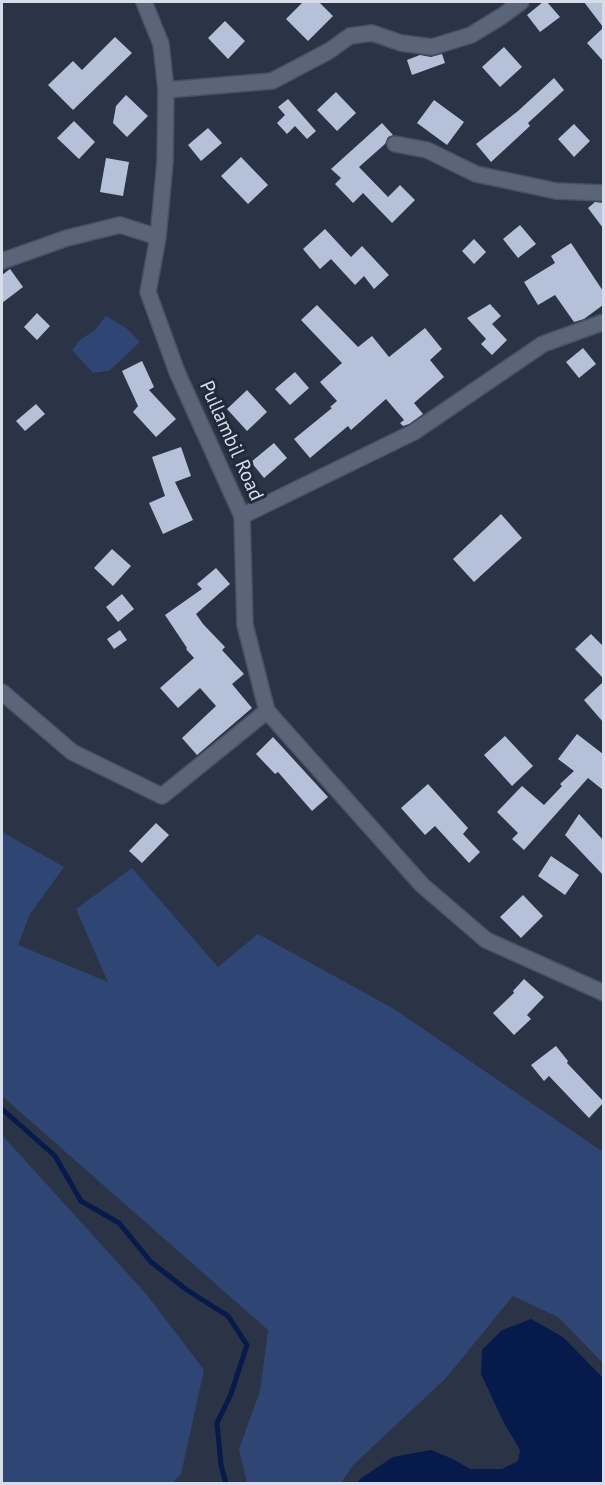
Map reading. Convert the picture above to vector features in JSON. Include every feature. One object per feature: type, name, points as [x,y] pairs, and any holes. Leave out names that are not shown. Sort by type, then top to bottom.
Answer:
[{"type":"street","name":"Pullambil Road","points":[[144,2],[161,44],[166,90],[165,162],[158,237],[148,292],[177,372],[243,516],[244,626],[267,711],[422,885],[486,940],[603,993]]},
{"type":"street","points":[[166,90],[272,81],[328,51],[350,36],[361,34],[372,33],[401,43],[432,47],[471,34],[521,2]]},
{"type":"street","points":[[395,144],[427,150],[487,177],[556,191],[603,193]]},
{"type":"street","points":[[2,261],[67,238],[120,225],[158,237]]},
{"type":"street","points":[[243,516],[414,432],[543,344],[603,322]]},
{"type":"street","points":[[2,692],[72,752],[162,796],[267,711]]},
{"type":"shaded area","points":[[106,316],[126,328],[140,342],[109,371],[93,373],[72,350],[81,339],[94,331]]},
{"type":"shaded area","points":[[2,832],[64,867],[30,914],[18,945],[108,982],[76,909],[132,868],[218,967],[258,934],[394,1009],[603,1152],[603,1363],[558,1317],[513,1296],[445,1379],[353,1465],[341,1483],[247,1483],[239,1449],[260,1391],[268,1330],[2,1096]]},
{"type":"shaded area","points":[[2,1135],[147,1295],[204,1370],[181,1474],[172,1483],[2,1483]]},
{"type":"shaded area","points":[[531,1319],[563,1337],[603,1378],[603,1483],[357,1483],[393,1457],[431,1450],[470,1469],[502,1469],[518,1461],[520,1450],[503,1421],[481,1374],[482,1350],[502,1330]]},
{"type":"building","points":[[303,2],[319,2],[333,16],[308,41],[286,19]]},
{"type":"building","points":[[543,2],[547,2],[560,17],[540,32],[527,15]]},
{"type":"building","points":[[584,2],[603,2],[603,27]]},
{"type":"building","points":[[225,21],[245,41],[228,59],[208,38]]},
{"type":"building","points":[[603,28],[603,61],[587,43]]},
{"type":"building","points":[[115,37],[132,53],[73,110],[48,85],[73,61],[82,70]]},
{"type":"building","points":[[504,47],[522,67],[500,87],[482,67]]},
{"type":"building","points":[[442,54],[445,63],[412,75],[407,60],[420,55],[431,57]]},
{"type":"building","points":[[554,78],[564,90],[491,162],[476,144],[518,111]]},
{"type":"building","points":[[336,92],[356,113],[337,131],[317,110]]},
{"type":"building","points":[[126,95],[148,116],[127,137],[113,123],[116,106]]},
{"type":"building","points":[[288,99],[316,131],[307,139],[295,126],[287,134],[277,123],[285,115],[278,107]]},
{"type":"building","points":[[434,100],[464,122],[447,145],[417,123]]},
{"type":"building","points":[[74,121],[95,142],[79,159],[57,138]]},
{"type":"building","points":[[382,123],[393,135],[388,137],[385,144],[359,167],[388,197],[400,185],[415,200],[392,223],[363,193],[353,203],[335,184],[341,178],[331,169]]},
{"type":"building","points":[[574,124],[590,141],[574,157],[558,139]]},
{"type":"building","points":[[208,128],[222,143],[201,161],[188,145]]},
{"type":"building","points":[[241,157],[268,185],[248,204],[221,176]]},
{"type":"building","points":[[106,158],[129,162],[123,196],[100,192]]},
{"type":"building","points":[[595,202],[603,203],[603,228],[588,208]]},
{"type":"building","points":[[520,225],[536,244],[518,258],[503,239]]},
{"type":"building","points":[[325,229],[351,257],[362,246],[389,275],[374,289],[364,276],[355,285],[331,259],[320,269],[303,249]]},
{"type":"building","points":[[474,239],[486,252],[474,264],[462,251]]},
{"type":"building","points":[[571,243],[603,291],[603,305],[584,319],[574,322],[555,295],[538,305],[524,282],[555,263],[551,256]]},
{"type":"building","points":[[10,269],[23,287],[2,303],[2,275]]},
{"type":"building","points":[[490,304],[501,316],[492,324],[507,340],[492,355],[481,344],[486,339],[467,318]]},
{"type":"building","points":[[317,305],[358,347],[372,336],[389,357],[425,328],[442,349],[430,360],[444,377],[414,403],[423,414],[409,424],[403,426],[400,423],[404,420],[386,399],[351,430],[348,426],[310,458],[294,439],[332,408],[330,407],[337,401],[320,382],[342,363],[301,320]]},
{"type":"building","points":[[37,313],[50,326],[37,340],[24,327]]},
{"type":"building","points":[[583,348],[596,364],[579,378],[566,362]]},
{"type":"building","points":[[142,361],[154,387],[149,390],[176,419],[156,437],[133,412],[138,406],[122,371]]},
{"type":"building","points":[[295,372],[309,388],[290,405],[275,389]]},
{"type":"building","points":[[247,390],[267,412],[247,431],[227,409]]},
{"type":"building","points":[[36,404],[45,414],[25,431],[16,421]]},
{"type":"building","points":[[274,443],[287,458],[264,478],[251,462]]},
{"type":"building","points":[[181,447],[191,476],[175,482],[193,520],[163,534],[149,503],[165,496],[152,457]]},
{"type":"building","points":[[501,514],[522,538],[474,582],[453,559]]},
{"type":"building","points":[[112,549],[131,566],[113,586],[94,568]]},
{"type":"building","points":[[216,568],[230,584],[196,614],[225,647],[222,650],[244,674],[232,684],[252,708],[197,755],[182,738],[216,706],[200,688],[178,708],[160,688],[194,658],[165,615],[202,589],[197,584]]},
{"type":"building","points":[[122,594],[134,609],[118,622],[106,607]]},
{"type":"building","points":[[120,630],[127,640],[114,649],[107,639]]},
{"type":"building","points":[[591,634],[603,646],[603,678],[575,649]]},
{"type":"building","points":[[603,682],[603,722],[584,700]]},
{"type":"building","points":[[577,734],[603,754],[603,790],[588,778],[524,850],[512,839],[518,833],[497,812],[522,786],[544,805],[562,786],[560,784],[574,771],[558,759]]},
{"type":"building","points":[[505,736],[533,766],[512,786],[484,755]]},
{"type":"building","points":[[273,737],[328,797],[312,811],[278,772],[275,774],[256,754]]},
{"type":"building","points":[[428,784],[468,828],[463,834],[480,852],[469,863],[435,826],[425,835],[401,808]]},
{"type":"building","points":[[579,814],[603,840],[603,875],[565,835]]},
{"type":"building","points":[[156,823],[169,835],[142,863],[129,851]]},
{"type":"building","points":[[551,856],[579,875],[565,895],[538,876]]},
{"type":"building","points":[[523,895],[543,916],[521,938],[500,917]]},
{"type":"building","points":[[524,979],[544,997],[527,1015],[531,1019],[514,1035],[493,1013],[514,993],[513,991]]},
{"type":"building","points":[[556,1046],[568,1061],[567,1063],[603,1101],[589,1118],[549,1076],[544,1081],[531,1065]]},
{"type":"waterway","points":[[2,1109],[55,1156],[81,1201],[119,1223],[151,1262],[187,1290],[228,1316],[247,1345],[231,1394],[217,1423],[221,1465],[226,1484]]}]
